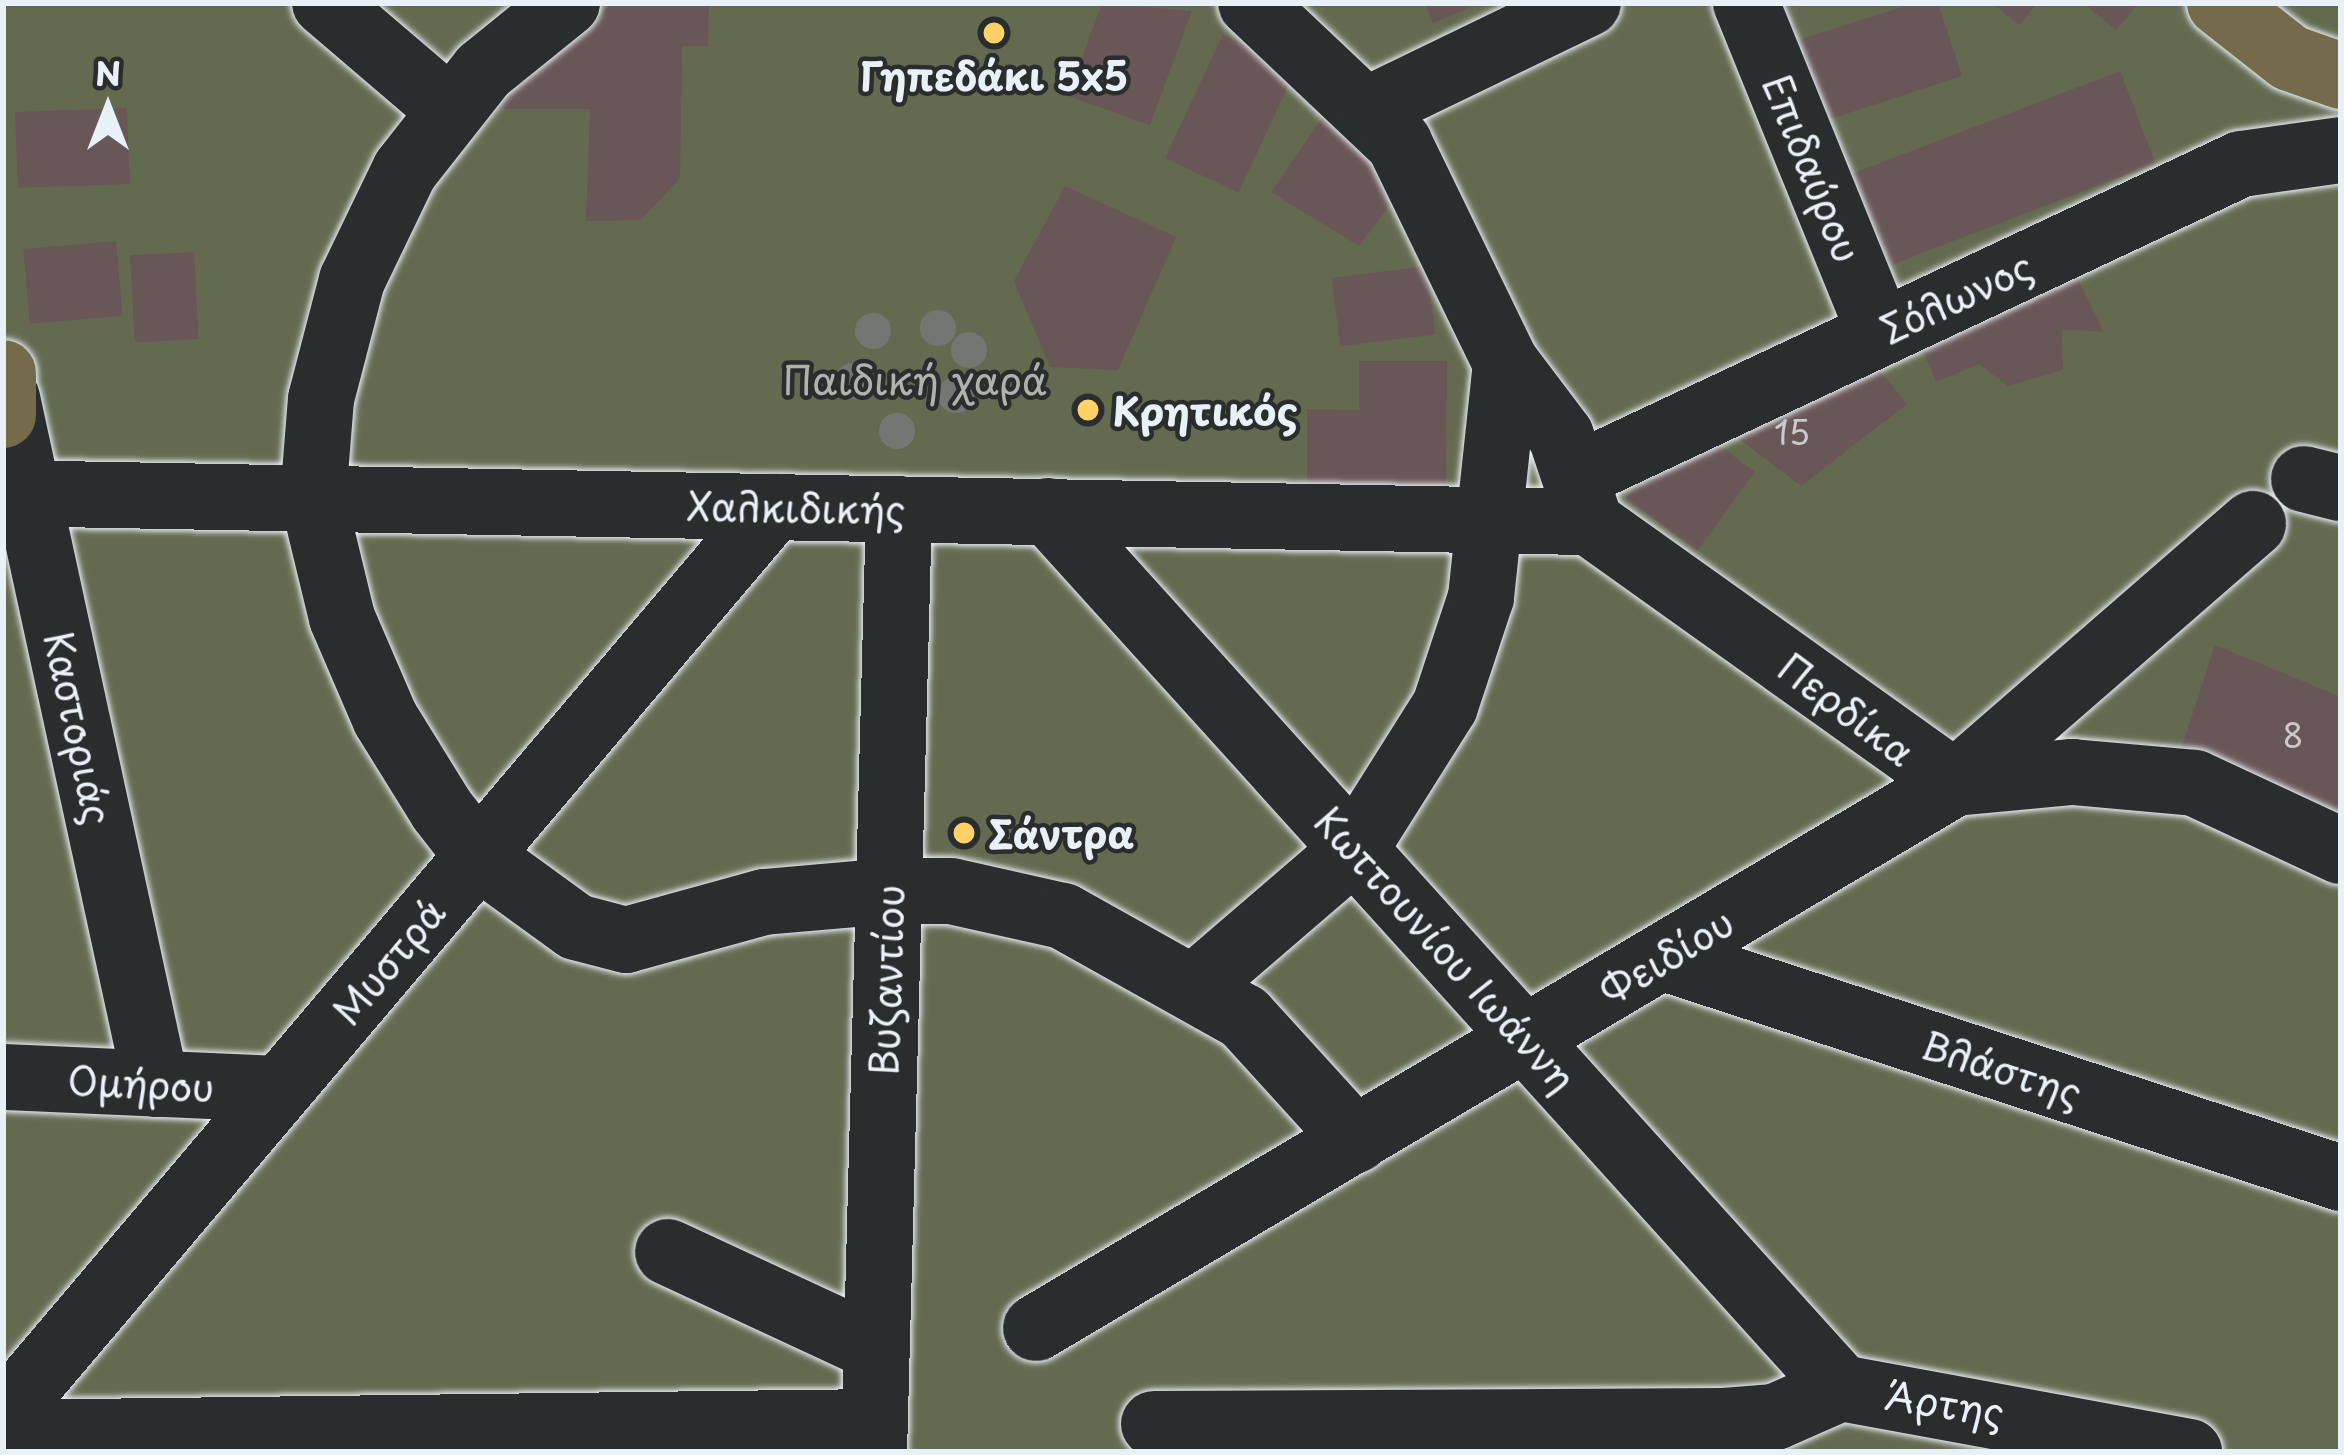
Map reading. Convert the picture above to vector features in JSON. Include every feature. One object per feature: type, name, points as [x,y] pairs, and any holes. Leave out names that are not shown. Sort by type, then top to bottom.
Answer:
[{"type":"main road","points":[[2220,3],[2290,58],[2341,76]]},
{"type":"main road","points":[[2287,3],[2341,37]]},
{"type":"street","points":[[325,3],[449,110]]},
{"type":"street","points":[[567,3],[449,110],[405,170],[352,280],[321,399],[313,498],[342,618],[385,718],[477,855],[576,927],[626,940],[764,902],[889,891],[951,891],[1063,916],[1198,984],[1296,1065],[1356,1140]]},
{"type":"street","points":[[1250,3],[1371,108],[1426,184],[1506,363],[1584,498]]},
{"type":"street","points":[[1371,108],[1588,3]]},
{"type":"street","name":"Επιδαύρου","points":[[1746,3],[1880,333]]},
{"type":"street","name":"Σόλωνος","points":[[1584,498],[1880,333],[2241,164],[2341,150]]},
{"type":"street","points":[[1198,984],[1355,849],[1445,706],[1494,520],[1506,363]]},
{"type":"street","name":"Καστοριάς","points":[[4,395],[16,493],[156,1084]]},
{"type":"street","name":"Χαλκιδικής","points":[[16,493],[1494,520],[1584,498]]},
{"type":"street","name":"Περδίκα","points":[[1584,498],[1955,783],[2072,772],[2195,783],[2341,850]]},
{"type":"street","name":"Μυστρά","points":[[3,1416],[774,507]]},
{"type":"street","name":"Βυζαντίου","points":[[874,1437],[899,509]]},
{"type":"street","name":"Κωττουνίου Ιωάννη","points":[[1048,512],[1841,1388]]},
{"type":"street","name":"Φειδίου","points":[[1036,1328],[1955,783],[2253,524]]},
{"type":"street","name":"Βλάστης","points":[[1664,958],[2341,1178]]},
{"type":"street","name":"Ομήρου","points":[[3,1077],[280,1089]]},
{"type":"street","points":[[668,1252],[877,1349]]},
{"type":"street","points":[[1154,1424],[1432,1437],[1721,1437],[1841,1388]]},
{"type":"street","name":"Άρτης","points":[[1841,1388],[2189,1452]]},
{"type":"street","points":[[3,1433],[111,1442],[874,1437]]},
{"type":"green space","name":"Παιδική χαρά","points":[[3,3],[2341,3],[2341,1452],[3,1452]]},
{"type":"building","points":[[613,3],[709,3],[708,46],[682,46],[680,178],[641,220],[586,221],[590,109],[478,109]]},
{"type":"building","points":[[1102,3],[1192,11],[1150,125],[1068,96]]},
{"type":"building","points":[[1425,3],[1481,3],[1433,23]]},
{"type":"building","points":[[1915,3],[1938,3],[1962,76],[1821,122],[1795,41]]},
{"type":"building","points":[[1992,3],[2037,3],[2019,25]]},
{"type":"building","points":[[2083,3],[2139,3],[2116,30]]},
{"type":"building","points":[[1223,34],[1296,68],[1239,192],[1165,158]]},
{"type":"building","points":[[2120,71],[2155,163],[1867,274],[1832,182]]},
{"type":"building","points":[[127,108],[130,184],[18,188],[15,112]]},
{"type":"building","points":[[1329,108],[1386,174],[1393,201],[1359,246],[1271,192]]},
{"type":"building","points":[[1065,186],[1176,237],[1118,370],[1050,367],[1014,281]]},
{"type":"building","points":[[116,241],[123,316],[30,324],[23,249]]},
{"type":"building","points":[[194,252],[199,339],[135,342],[130,255]]},
{"type":"building","points":[[1427,266],[1435,334],[1340,346],[1332,278]]},
{"type":"building","points":[[2077,277],[2104,332],[2062,329],[2063,370],[2008,386],[1979,364],[1936,382],[1919,342]]},
{"type":"building","points":[[1871,360],[1907,404],[1801,486],[1725,428]]},
{"type":"building","points":[[1359,361],[1447,361],[1446,487],[1307,485],[1307,409],[1359,410]]},
{"type":"building","points":[[1712,440],[1755,472],[1697,551],[1626,498],[1651,465]]},
{"type":"building","points":[[2215,645],[2341,697],[2341,823],[2179,756]]},
{"type":"place","name":"Γηπεδάκι 5x5","points":[[994,33]]},
{"type":"place","name":"Κρητικός","points":[[1088,410]]},
{"type":"place","name":"Σάντρα","points":[[964,833]]}]
